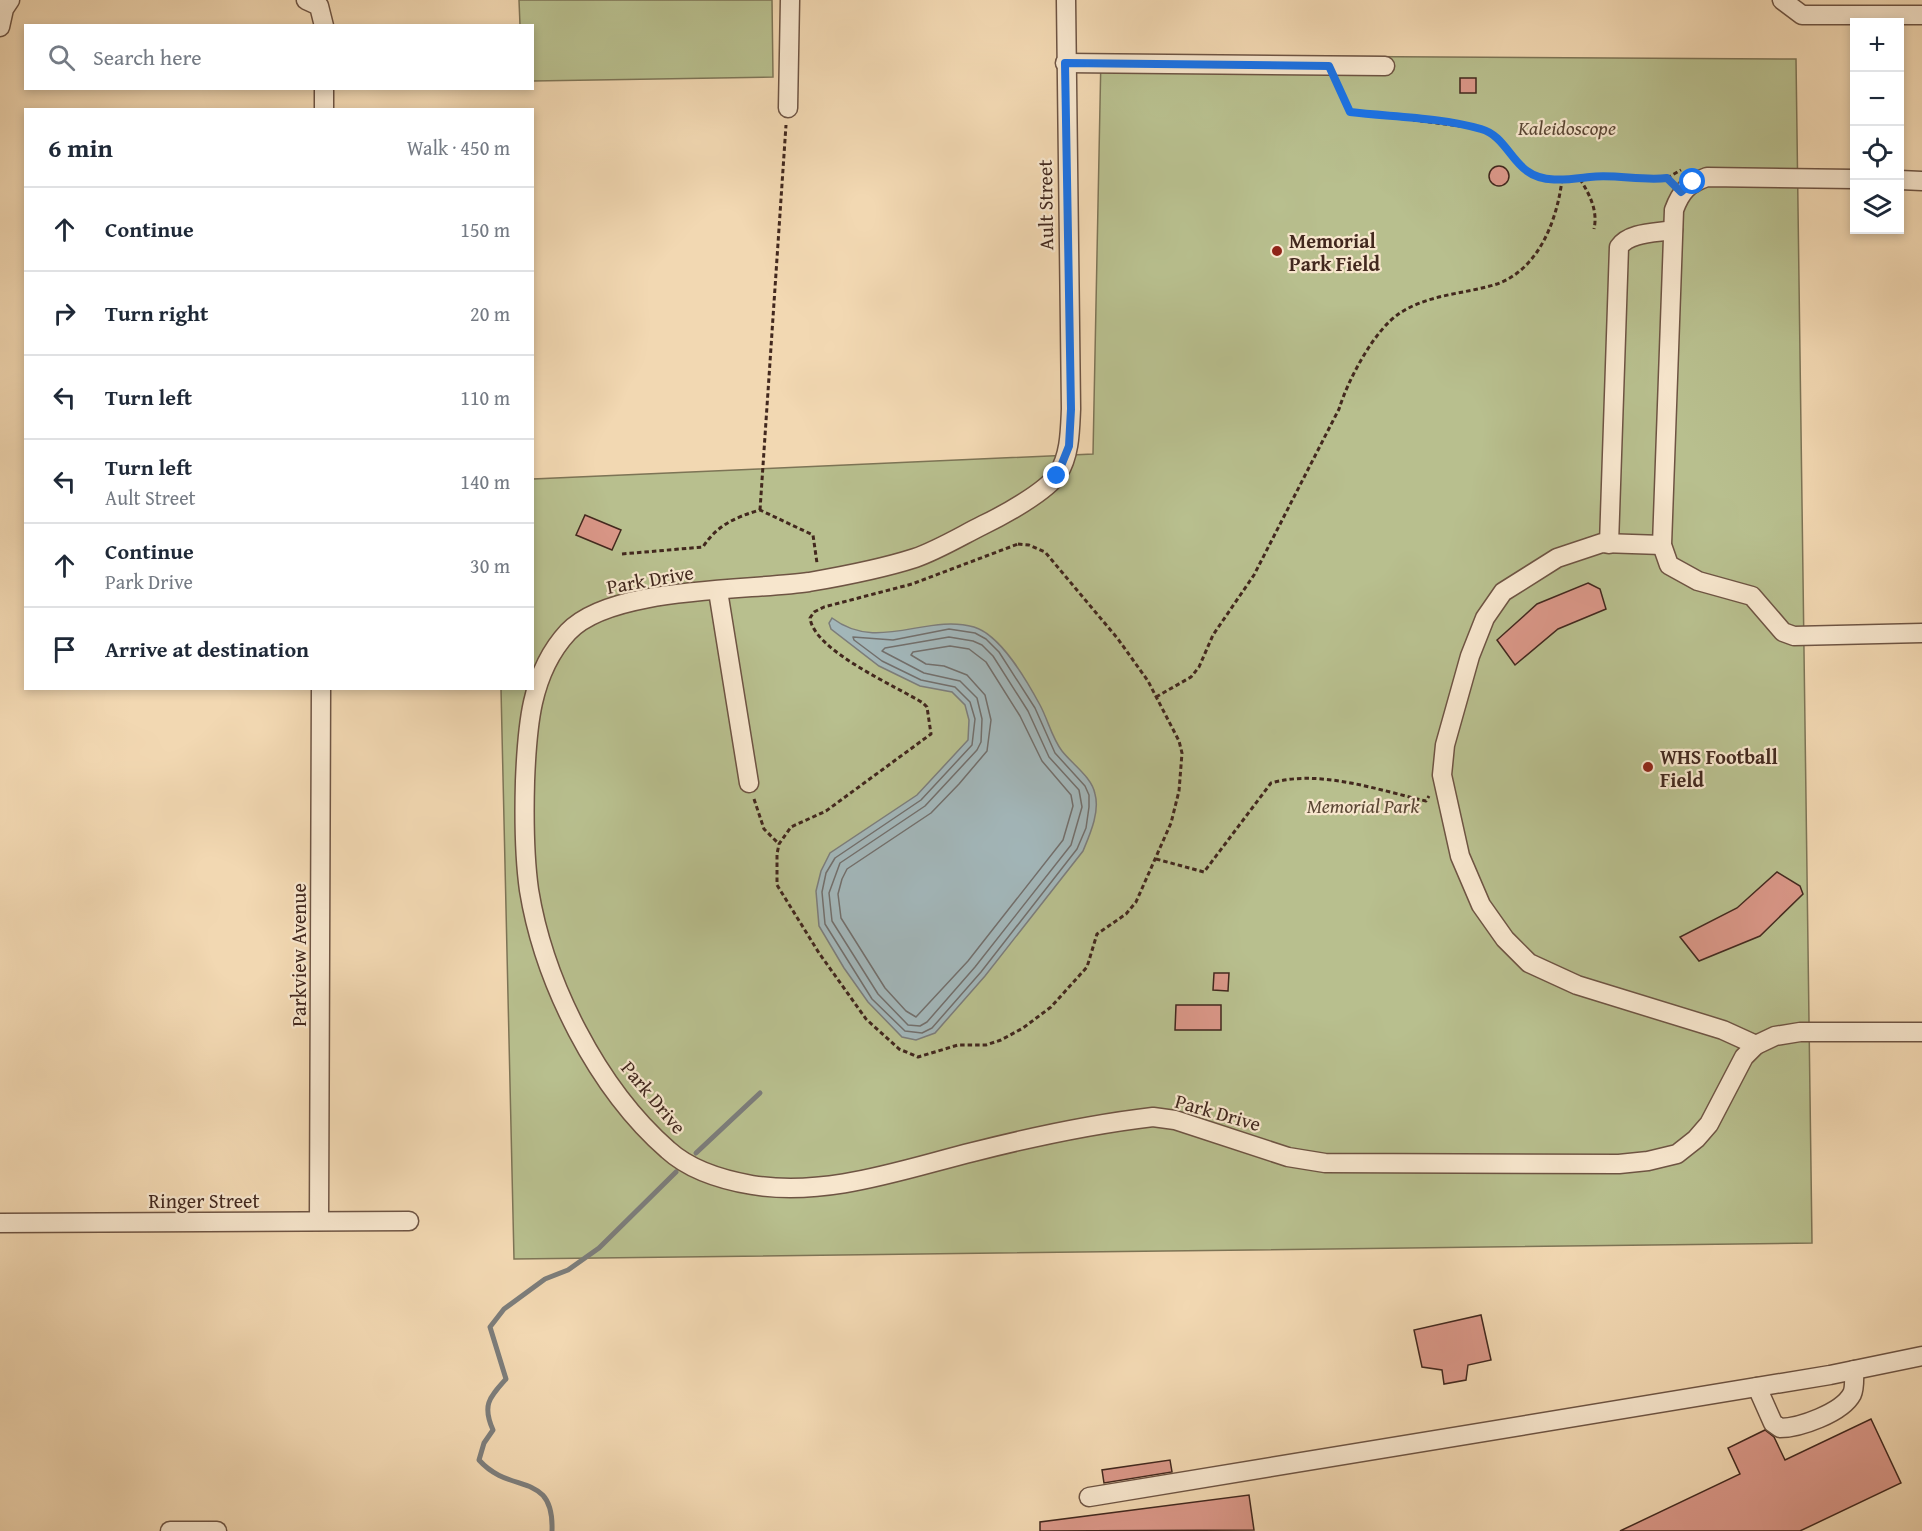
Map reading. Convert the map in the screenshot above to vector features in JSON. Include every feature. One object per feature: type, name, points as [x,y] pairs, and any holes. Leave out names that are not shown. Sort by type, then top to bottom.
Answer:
[{"type":"street","points":[[0,27],[4,9],[10,0]]},
{"type":"street","points":[[306,0],[319,6],[324,24]]},
{"type":"street","points":[[788,108],[790,0]]},
{"type":"street","name":"Ault Street","points":[[1066,0],[1071,409]]},
{"type":"street","points":[[1782,0],[1802,15],[1922,15]]},
{"type":"street","points":[[1065,63],[1385,66]]},
{"type":"street","points":[[324,90],[324,108]]},
{"type":"street","points":[[1850,179],[1707,177],[1693,182],[1681,192],[1674,210],[1662,545],[1669,565],[1698,581],[1752,596],[1783,632],[1794,636],[1922,633]]},
{"type":"street","points":[[1904,180],[1922,181]]},
{"type":"street","points":[[1609,543],[1619,247],[1624,240],[1630,238],[1673,230]]},
{"type":"street","name":"Park Drive","points":[[1071,409],[1069,446],[1057,476],[1010,512],[916,557],[819,579],[653,598],[619,605],[593,614],[570,630],[551,655],[531,708],[524,810],[529,887],[536,921],[554,981],[574,1026],[593,1058],[627,1105],[670,1152],[720,1178],[781,1189],[817,1188],[887,1174],[1019,1140],[1153,1117],[1175,1120],[1288,1157],[1325,1163],[1619,1164],[1648,1161],[1677,1154],[1696,1139],[1709,1124],[1744,1057],[1756,1045]]},
{"type":"street","points":[[1662,545],[1602,543],[1557,558],[1503,592],[1485,618],[1470,656],[1444,745],[1442,775],[1460,856],[1480,905],[1505,939],[1529,963],[1577,985],[1723,1030],[1756,1045],[1775,1036],[1800,1032],[1922,1032]]},
{"type":"street","points":[[718,591],[749,783]]},
{"type":"street","name":"Parkview Avenue","points":[[319,1221],[321,690]]},
{"type":"street","name":"Ringer Street","points":[[0,1223],[409,1221]]},
{"type":"street","points":[[1089,1497],[1757,1387],[1922,1356]]},
{"type":"street","points":[[1757,1387],[1773,1423],[1780,1428],[1796,1428],[1845,1404],[1853,1392],[1854,1370]]},
{"type":"street","points":[[170,1531],[201,1529],[217,1531]]},
{"type":"path","points":[[1329,66],[1350,112],[1484,129],[1498,138],[1527,171],[1543,178],[1562,180],[1590,177],[1667,178],[1681,192]]},
{"type":"path","points":[[760,510],[788,108]]},
{"type":"path","points":[[1580,179],[1593,206],[1594,229]]},
{"type":"path","points":[[1156,697],[1191,677],[1199,667],[1213,635],[1254,575],[1339,409],[1347,385],[1385,325],[1414,305],[1497,284],[1517,273],[1534,257],[1551,227],[1562,180]]},
{"type":"path","points":[[622,554],[703,547],[712,533],[729,522],[760,510],[813,535],[819,579]]},
{"type":"path","points":[[1029,545],[1045,552],[1080,592],[1118,639],[1156,697],[1179,741],[1182,753],[1179,791],[1171,823],[1136,902],[1126,914],[1097,934],[1087,967],[1051,1007],[1023,1028],[986,1045],[958,1045],[918,1057],[898,1049],[866,1019],[819,953],[777,885],[779,844],[791,827],[826,811],[931,734],[927,707],[879,680],[837,652],[814,631],[810,618],[813,612],[824,607],[912,584],[1004,548],[1029,545]]},
{"type":"path","points":[[1156,859],[1204,872],[1271,783],[1310,777],[1426,801],[1442,775]]},
{"type":"path","points":[[749,783],[764,830],[779,844]]},
{"type":"green space","points":[[519,0],[772,0],[773,77],[534,81],[534,24],[520,24]]},
{"type":"green space","name":"Memorial Park","points":[[1101,55],[1796,59],[1812,1243],[514,1259],[501,690],[534,690],[534,479],[1093,454]]},
{"type":"water","points":[[832,618],[849,628],[867,632],[884,633],[956,624],[974,627],[984,632],[994,639],[1021,672],[1040,705],[1059,746],[1086,776],[1095,794],[1095,815],[1083,851],[985,976],[935,1033],[916,1040],[902,1037],[868,1002],[844,968],[819,926],[816,891],[821,871],[830,853],[917,795],[968,740],[969,720],[965,705],[952,692],[920,686],[879,666],[831,629],[829,623]]},
{"type":"building","points":[[1460,78],[1476,78],[1476,93],[1460,93]]},
{"type":"building","points":[[1499,166],[1506,169],[1509,176],[1506,183],[1499,186],[1492,183],[1489,176],[1492,169]]},
{"type":"building","points":[[585,515],[621,530],[612,550],[576,535]]},
{"type":"building","points":[[1588,583],[1600,589],[1606,609],[1558,629],[1515,665],[1497,640],[1537,604]]},
{"type":"building","points":[[1777,872],[1800,886],[1803,894],[1760,936],[1699,961],[1680,937],[1737,908]]},
{"type":"building","points":[[1214,973],[1229,973],[1228,991],[1213,990]]},
{"type":"building","points":[[1176,1005],[1221,1005],[1221,1030],[1175,1030]]},
{"type":"building","points":[[1481,1315],[1491,1360],[1468,1365],[1466,1380],[1444,1384],[1442,1370],[1422,1367],[1414,1330]]},
{"type":"building","points":[[1871,1419],[1901,1483],[1800,1531],[1620,1531],[1740,1474],[1728,1448],[1765,1430],[1774,1437],[1785,1460]]},
{"type":"building","points":[[1170,1460],[1172,1472],[1104,1483],[1102,1470]]},
{"type":"building","points":[[1249,1495],[1254,1530],[1040,1531],[1040,1522]]},
{"type":"waterway","points":[[696,1153],[760,1093]]},
{"type":"waterway","points":[[552,1531],[551,1512],[546,1499],[538,1491],[504,1478],[491,1471],[479,1460],[484,1443],[493,1430],[488,1414],[489,1402],[506,1379],[490,1327],[504,1309],[545,1279],[568,1270],[599,1248],[676,1172]]},
{"type":"place","name":"Memorial Park Field","points":[[1277,251]]},
{"type":"place","name":"WHS Football Field","points":[[1648,767]]},
{"type":"route","points":[[1057,476],[1069,446],[1071,409],[1065,63],[1329,66],[1350,112],[1484,129],[1498,138],[1527,171],[1543,178],[1562,180],[1590,177],[1667,178],[1681,192],[1693,182]]},
{"type":"park label","name":"Kaleidoscope","points":[[1567,127]]}]
